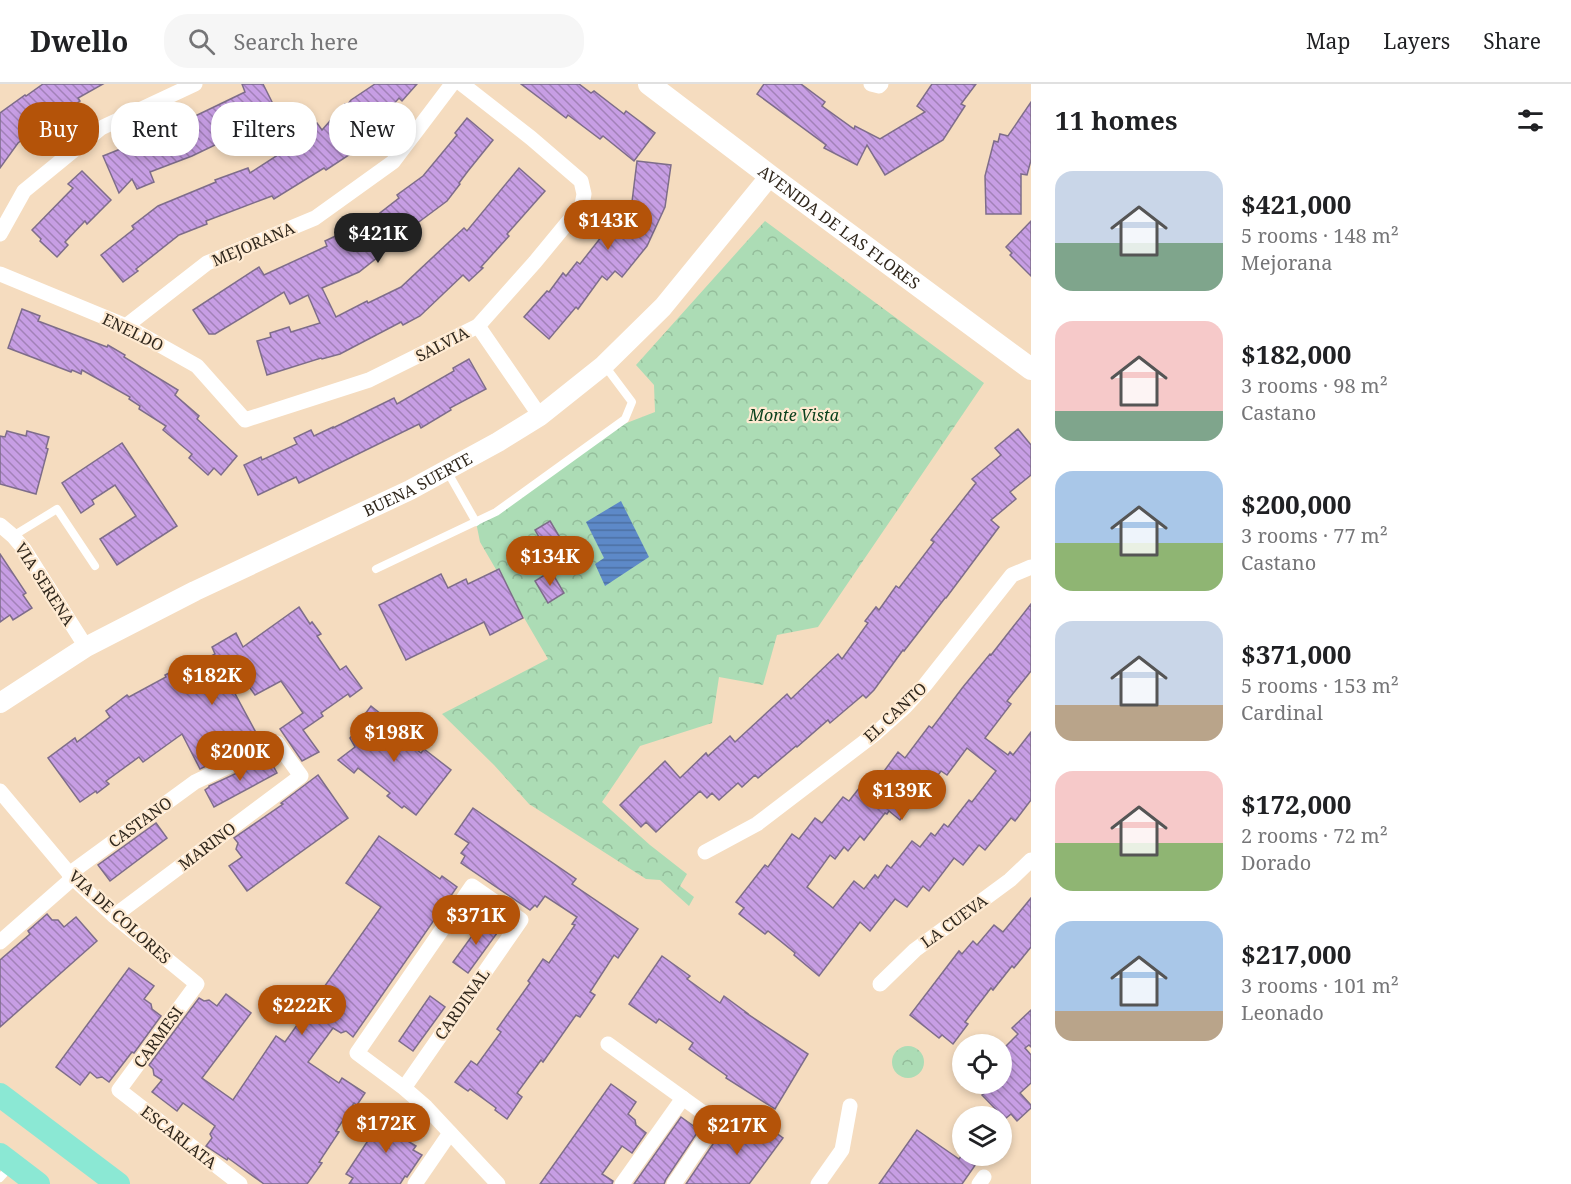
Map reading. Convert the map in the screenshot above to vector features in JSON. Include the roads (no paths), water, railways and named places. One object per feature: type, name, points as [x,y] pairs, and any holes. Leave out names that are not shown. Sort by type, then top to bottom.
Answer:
[{"type":"main road","name":"AVENIDA DE LAS FLORES","points":[[649,84],[770,177],[1031,369]]},
{"type":"main road","points":[[0,1095],[118,1184]]},
{"type":"main road","points":[[4,1166],[38,1184]]},
{"type":"street","points":[[0,234],[24,191],[101,128],[195,84]]},
{"type":"street","name":"MEJORANA","points":[[126,326],[207,263],[315,218],[393,162],[452,84]]},
{"type":"street","name":"SALVIA","points":[[245,420],[369,380],[478,326],[536,262],[582,205],[584,194],[581,181],[462,84]]},
{"type":"street","name":"BUENA SUERTE","points":[[0,703],[86,647],[195,591],[410,490],[498,442],[540,416],[604,365],[663,307],[770,177]]},
{"type":"street","name":"ENELDO","points":[[0,274],[126,326],[197,366],[245,420]]},
{"type":"street","points":[[478,326],[540,416]]},
{"type":"street","name":"VIA SERENA","points":[[4,528],[24,549],[86,647]]},
{"type":"street","name":"EL CANTO","points":[[705,852],[757,824],[876,734],[926,685],[1012,575],[1031,567]]},
{"type":"street","name":"CASTANO","points":[[0,942],[71,876],[195,782],[277,743],[301,776]]},
{"type":"street","name":"MARINO","points":[[114,916],[301,776]]},
{"type":"street","name":"VIA DE COLORES","points":[[0,791],[71,876],[114,916],[196,984]]},
{"type":"street","name":"LA CUEVA","points":[[880,984],[915,950],[1010,880],[1031,860]]},
{"type":"street","name":"CARDINAL","points":[[472,886],[521,920],[404,1088],[357,1053],[472,886]]},
{"type":"street","name":"CARMESI","points":[[119,1090],[196,984]]},
{"type":"street","points":[[608,1044],[716,1122],[674,1184]]},
{"type":"street","points":[[404,1088],[426,1107],[498,1184]]},
{"type":"street","name":"ESCARLATA","points":[[119,1090],[240,1184]]},
{"type":"street","points":[[622,1184],[682,1098]]},
{"type":"street","points":[[818,1184],[842,1150],[850,1106]]},
{"type":"street","points":[[415,1184],[450,1133]]},
{"type":"lane","points":[[375,569],[496,512],[625,419],[632,402],[604,365]]},
{"type":"lane","points":[[447,470],[476,522]]},
{"type":"lane","points":[[4,528],[57,509],[95,566]]},
{"type":"water","points":[[621,501],[649,557],[605,586],[595,564],[604,558],[586,522]]},
{"type":"park label","name":"Monte Vista","points":[[794,415]]}]
